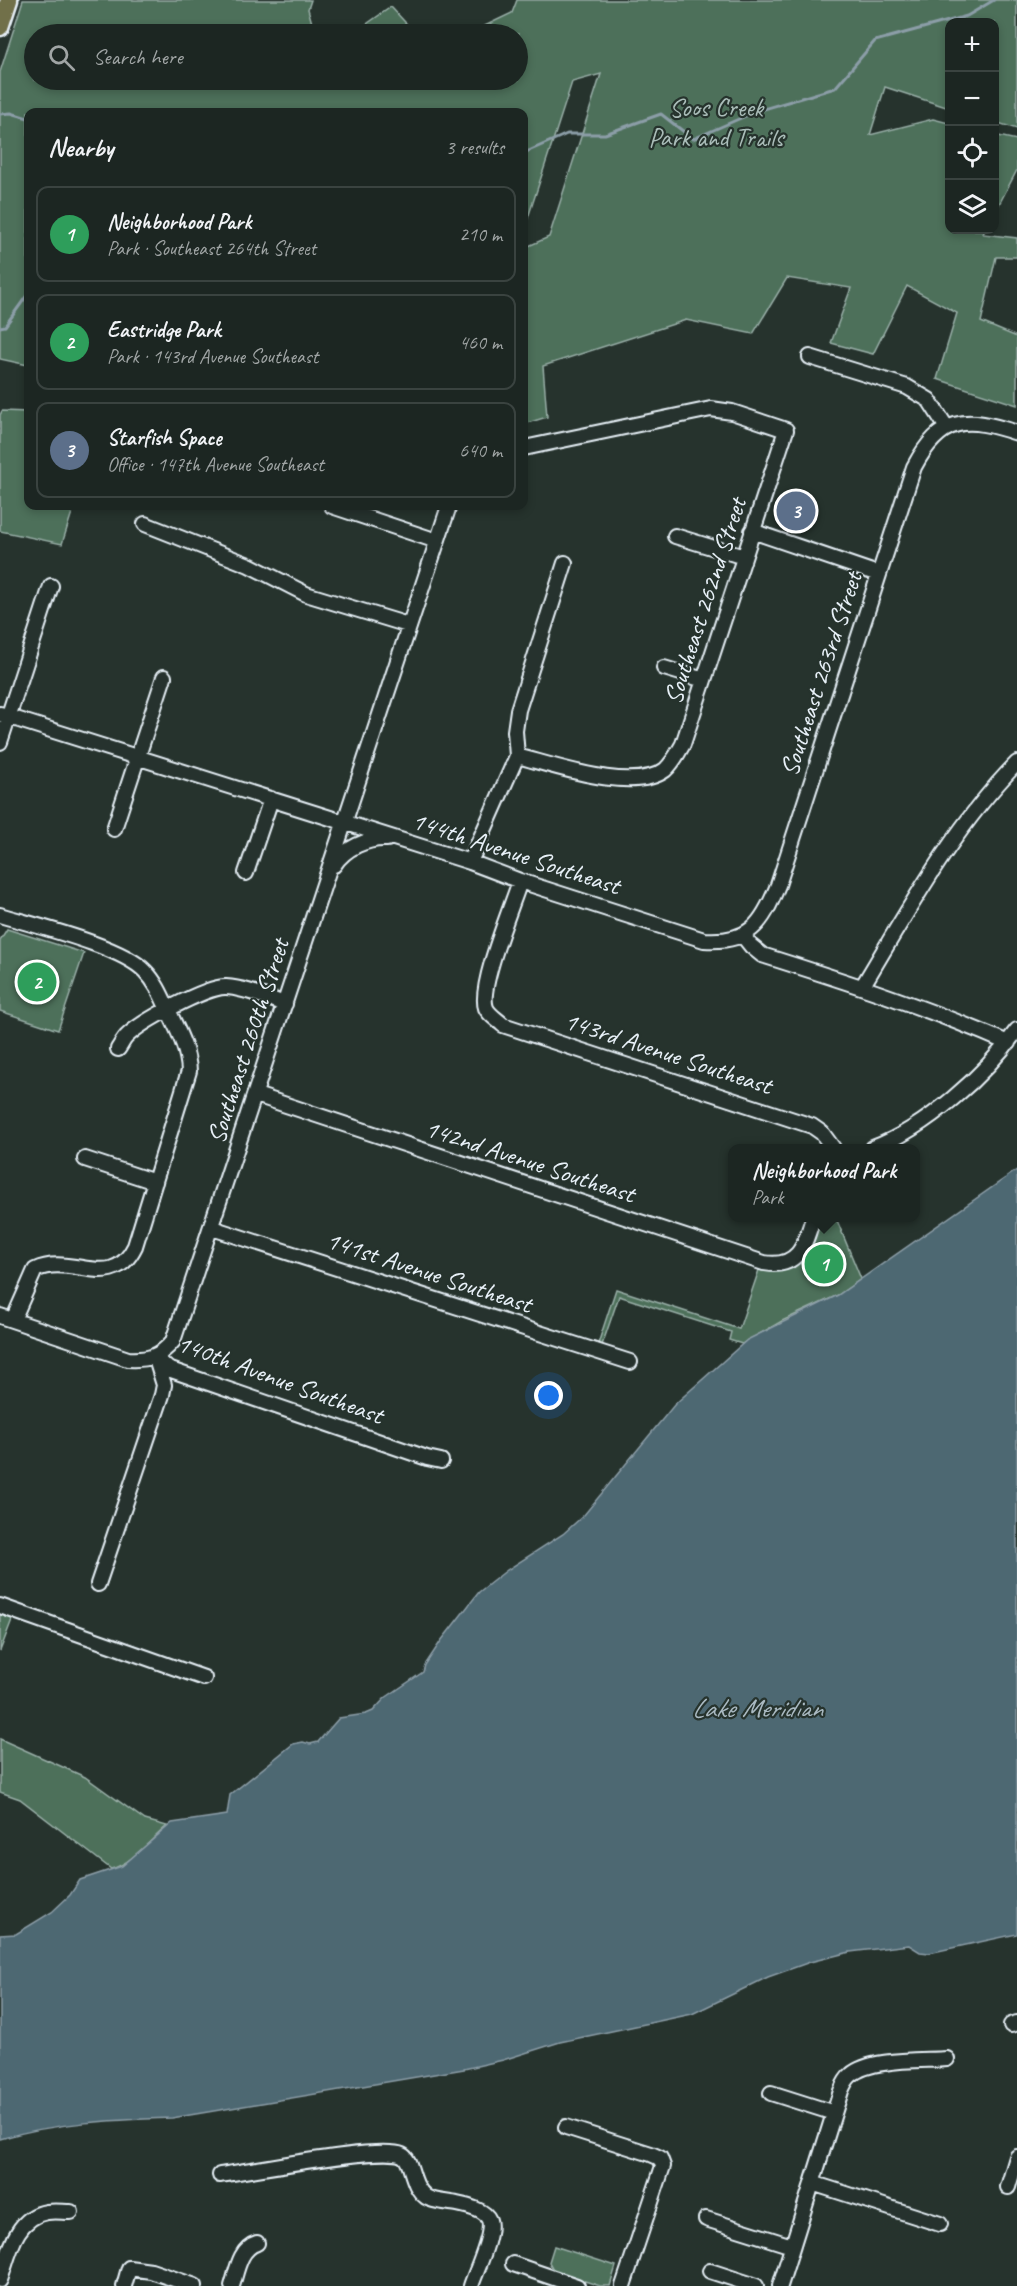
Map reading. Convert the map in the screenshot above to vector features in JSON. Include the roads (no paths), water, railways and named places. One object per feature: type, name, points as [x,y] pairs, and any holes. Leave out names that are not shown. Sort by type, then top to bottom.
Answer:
[{"type":"main road","points":[[0,27],[9,0]]},
{"type":"street","points":[[810,357],[907,387],[928,400],[947,428],[969,422],[1017,433]]},
{"type":"street","name":"Southeast 262nd Street","points":[[517,756],[614,778],[638,779],[654,776],[665,770],[674,760],[683,744],[786,430],[732,412],[711,409],[528,447]]},
{"type":"street","name":"Southeast 263rd Street","points":[[743,936],[758,925],[778,885],[914,467],[931,441],[947,428]]},
{"type":"street","points":[[344,510],[437,541]]},
{"type":"street","name":"Southeast 260th Street","points":[[155,1357],[173,1341],[448,510]]},
{"type":"street","points":[[146,524],[249,565],[306,594],[408,625]]},
{"type":"street","points":[[752,531],[878,574]]},
{"type":"street","points":[[675,536],[744,557]]},
{"type":"street","points":[[470,862],[517,756],[515,731],[518,710],[565,563]]},
{"type":"street","points":[[0,742],[4,715],[51,586]]},
{"type":"street","points":[[664,668],[704,680]]},
{"type":"street","points":[[114,829],[164,676]]},
{"type":"street","name":"144th Avenue Southeast","points":[[4,715],[470,862],[520,881],[704,940],[720,941],[743,936]]},
{"type":"street","points":[[862,987],[918,893],[962,828],[994,787],[1017,763]]},
{"type":"street","points":[[246,873],[271,799]]},
{"type":"street","points":[[327,877],[338,860],[352,848],[370,841],[400,840]]},
{"type":"street","name":"143rd Avenue Southeast","points":[[520,881],[487,979],[486,1008],[492,1016],[503,1024],[812,1126],[822,1133],[830,1144]]},
{"type":"street","points":[[0,915],[96,945],[136,963],[156,984],[189,1057],[189,1071],[129,1259],[119,1267],[104,1270],[44,1265],[34,1270],[6,1318]]},
{"type":"street","points":[[743,936],[762,955],[862,987],[977,1029],[1008,1043]]},
{"type":"street","points":[[118,1049],[126,1037],[136,1029],[201,992],[225,986],[285,1004]]},
{"type":"street","points":[[882,1144],[913,1127],[965,1089],[1008,1043],[1017,1030]]},
{"type":"street","name":"142nd Avenue Southeast","points":[[256,1095],[759,1262],[775,1264],[790,1260],[804,1246],[812,1222]]},
{"type":"street","points":[[85,1159],[155,1182]]},
{"type":"street","name":"141st Avenue Southeast","points":[[212,1228],[630,1362]]},
{"type":"street","name":"140th Avenue Southeast","points":[[6,1318],[128,1359],[143,1360],[155,1357],[168,1369],[441,1461]]},
{"type":"street","points":[[98,1584],[162,1395],[164,1385],[155,1357]]},
{"type":"street","points":[[0,1606],[204,1678]]},
{"type":"street","points":[[780,2286],[840,2091],[851,2075],[862,2069],[881,2064],[947,2059]]},
{"type":"street","points":[[771,2093],[834,2113]]},
{"type":"street","points":[[566,2127],[651,2154],[660,2158],[663,2166],[623,2286]]},
{"type":"street","points":[[220,2175],[368,2153],[395,2153],[404,2156],[409,2163],[415,2186],[428,2198],[464,2205],[484,2214],[489,2220],[489,2234],[471,2286]]},
{"type":"street","points":[[1008,2187],[1017,2157]]},
{"type":"street","points":[[812,2183],[940,2224]]},
{"type":"street","points":[[0,2280],[16,2235],[31,2217],[47,2212],[71,2212]]},
{"type":"street","points":[[706,2219],[792,2246]]},
{"type":"street","points":[[232,2286],[244,2252],[250,2245],[257,2243]]},
{"type":"street","points":[[513,2264],[577,2286]]},
{"type":"street","points":[[124,2286],[129,2268],[151,2271],[195,2286]]},
{"type":"street","points":[[710,2271],[756,2286]]},
{"type":"water","name":"Lake Meridian","points":[[1017,1170],[1017,1934],[929,1953],[920,1952],[909,1945],[850,1952],[810,1962],[768,1977],[692,2014],[560,2042],[503,2060],[464,2069],[172,2118],[64,2125],[0,2139],[0,1935],[16,1934],[52,1912],[70,1895],[80,1880],[122,1866],[172,1823],[227,1815],[230,1795],[293,1744],[318,1742],[339,1718],[373,1711],[385,1698],[423,1672],[441,1641],[479,1592],[507,1570],[563,1534],[584,1515],[675,1404],[747,1340],[838,1295]]},
{"type":"waterway","points":[[528,151],[567,134],[605,134],[661,114],[693,139],[757,111],[835,88],[875,41],[967,16],[994,0]]},
{"type":"waterway","points":[[0,114],[11,113],[24,117]]},
{"type":"waterway","points":[[0,327],[5,326],[24,300]]},
{"type":"place","name":"Starfish Space","points":[[796,511]]},
{"type":"place","name":"Eastridge Park","points":[[37,982]]},
{"type":"place","name":"Neighborhood Park","points":[[824,1264]]},
{"type":"park label","name":"Soos Creek Park and Trails","points":[[716,122]]}]
